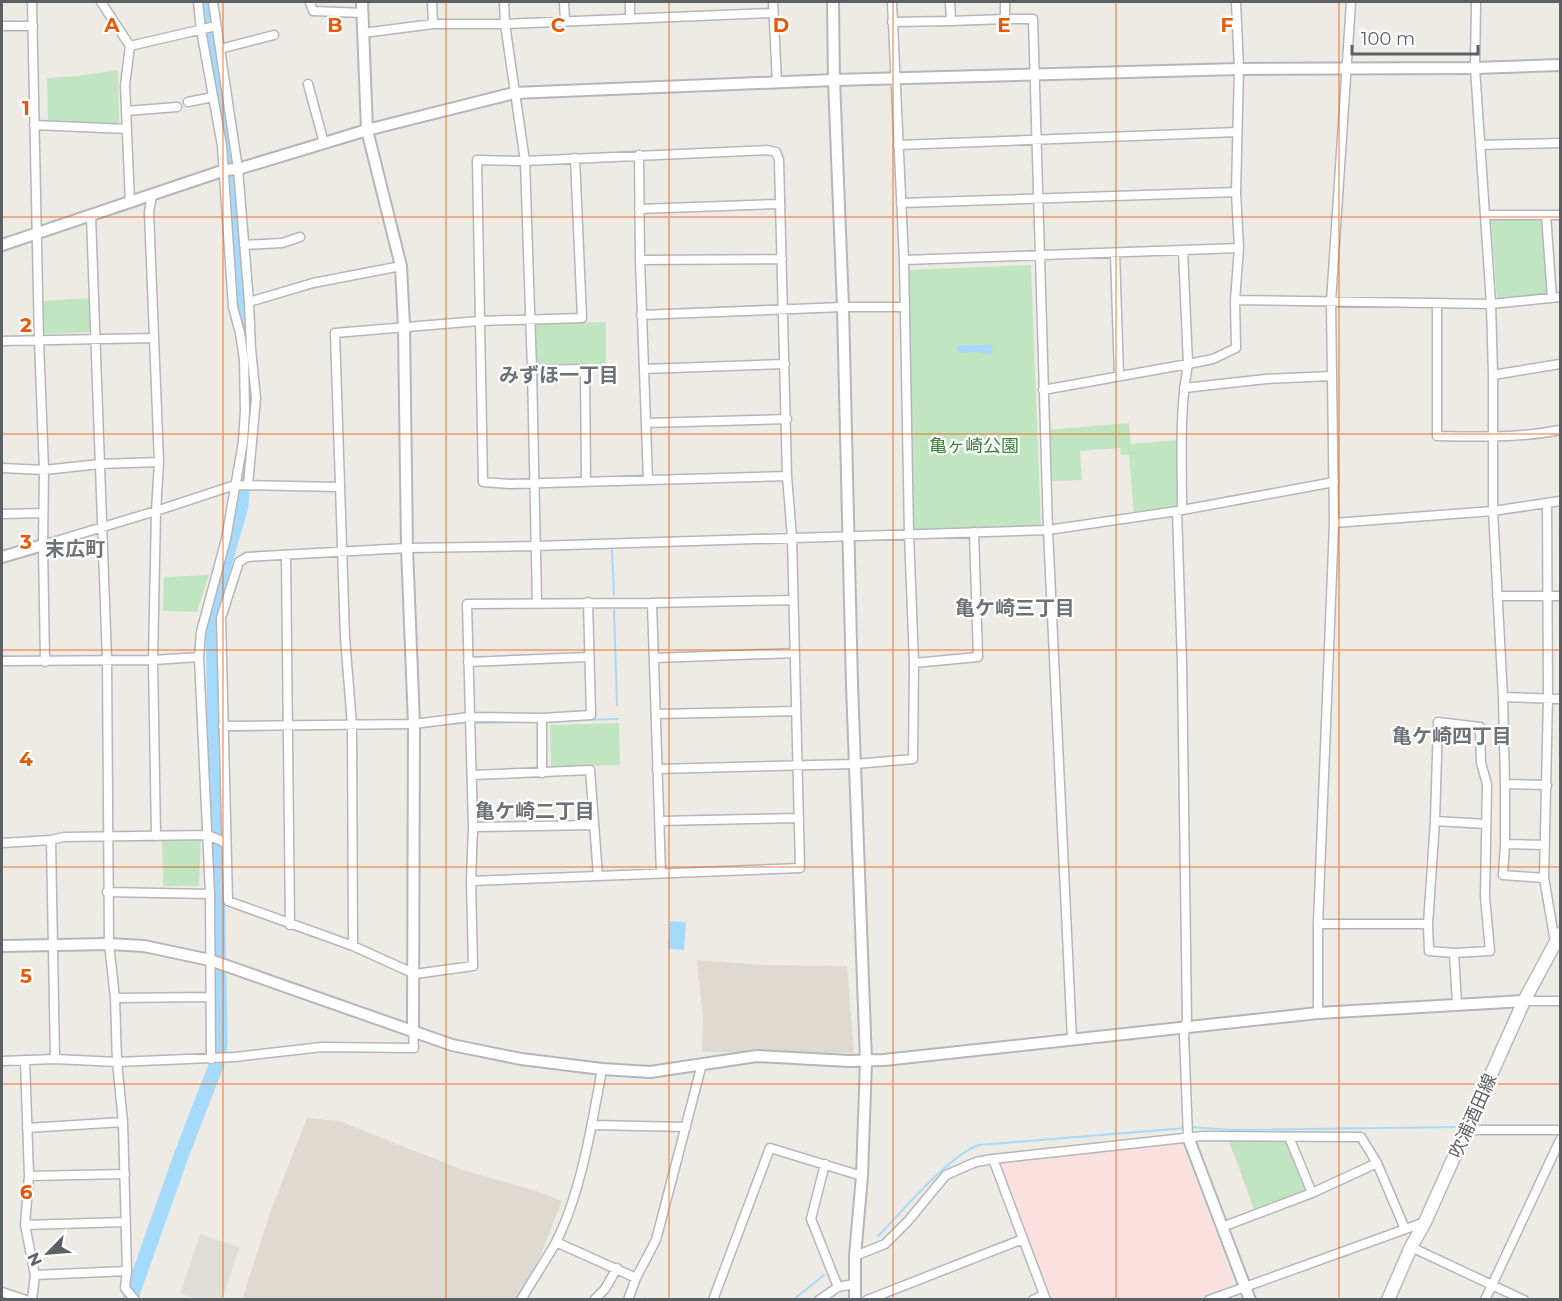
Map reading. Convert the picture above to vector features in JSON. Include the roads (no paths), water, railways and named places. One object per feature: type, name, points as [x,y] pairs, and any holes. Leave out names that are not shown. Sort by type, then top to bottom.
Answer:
[{"type":"main road","name":"吹浦酒田線","points":[[1388,1299],[1524,1001],[1558,940]]},
{"type":"street","points":[[32,2],[44,470],[45,662]]},
{"type":"street","points":[[101,2],[130,46],[124,85],[130,203]]},
{"type":"street","points":[[198,2],[225,170],[233,307],[244,360],[245,411],[243,442],[226,539],[201,632],[199,657],[210,894],[211,1059]]},
{"type":"street","points":[[213,2],[238,169],[256,398],[248,485]]},
{"type":"street","points":[[2,1061],[55,1059],[117,1062],[211,1059],[321,1047],[414,1048],[414,724],[407,548],[401,266],[367,130],[362,7],[313,11],[310,2]]},
{"type":"street","points":[[432,2],[433,24]]},
{"type":"street","points":[[504,2],[514,93],[525,161],[537,603]]},
{"type":"street","points":[[564,2],[565,22]]},
{"type":"street","points":[[630,2],[630,19]]},
{"type":"street","points":[[773,2],[777,82]]},
{"type":"street","points":[[833,2],[866,1061],[862,1176],[855,1256],[855,1299]]},
{"type":"street","points":[[657,769],[855,764],[913,759],[914,663],[904,260],[892,2]]},
{"type":"street","points":[[950,2],[951,21]]},
{"type":"street","points":[[1005,2],[1005,19]]},
{"type":"street","points":[[1043,390],[1213,359],[1236,348],[1235,300],[1239,248],[1236,192],[1239,69],[1236,2]]},
{"type":"street","points":[[1318,1012],[1318,924],[1334,523],[1331,302],[1351,2]]},
{"type":"street","points":[[1476,2],[1475,68],[1491,303],[1493,511],[1503,697],[1505,784],[1506,844],[1503,875],[1544,878]]},
{"type":"street","points":[[363,33],[433,24],[505,24],[773,13]]},
{"type":"street","points":[[892,22],[1033,19],[1048,530],[1072,1040]]},
{"type":"street","points":[[2,26],[33,26]]},
{"type":"street","points":[[130,46],[216,26]]},
{"type":"street","points":[[220,49],[274,35]]},
{"type":"street","points":[[2,245],[225,170],[238,169],[367,130],[514,93],[834,80],[1239,69],[1475,68],[1560,65]]},
{"type":"street","points":[[308,84],[324,142]]},
{"type":"street","points":[[189,102],[213,97]]},
{"type":"street","points":[[126,111],[177,107]]},
{"type":"street","points":[[34,126],[127,129]]},
{"type":"street","points":[[898,145],[1238,132]]},
{"type":"street","points":[[1480,145],[1560,143]]},
{"type":"street","points":[[471,881],[800,868],[792,537],[787,476],[779,160],[776,152],[767,150],[525,161],[477,160],[483,482],[510,484],[787,476]]},
{"type":"street","points":[[639,155],[641,315],[648,480]]},
{"type":"street","points":[[353,946],[351,725],[345,638],[335,333],[479,321],[582,318],[574,158]]},
{"type":"street","points":[[901,203],[1236,192]]},
{"type":"street","points":[[152,195],[148,212],[159,462],[153,660],[156,836]]},
{"type":"street","points":[[639,209],[779,204]]},
{"type":"street","points":[[1485,215],[1560,215]]},
{"type":"street","points":[[1235,300],[1491,303],[1556,298],[1546,215]]},
{"type":"street","points":[[91,216],[107,660],[109,944],[123,1122],[127,1271],[125,1288],[135,1299]]},
{"type":"street","points":[[244,245],[282,243],[300,237]]},
{"type":"street","points":[[904,260],[1239,248]]},
{"type":"street","points":[[1183,251],[1188,364],[1184,388],[1180,511],[1187,1019],[1184,1035],[1188,1137],[1250,1299]]},
{"type":"street","points":[[1115,253],[1119,376]]},
{"type":"street","points":[[640,260],[782,259]]},
{"type":"street","points":[[249,302],[313,283],[401,266]]},
{"type":"street","points":[[1437,303],[1437,436],[1493,437],[1560,430]]},
{"type":"street","points":[[641,315],[905,307]]},
{"type":"street","points":[[2,341],[154,338]]},
{"type":"street","points":[[644,369],[785,364]]},
{"type":"street","points":[[1493,375],[1560,364]]},
{"type":"street","points":[[532,370],[585,369],[586,481]]},
{"type":"street","points":[[1184,388],[1266,379],[1332,376]]},
{"type":"street","points":[[646,423],[787,419]]},
{"type":"street","points":[[2,468],[44,470],[100,464],[159,462]]},
{"type":"street","points":[[793,600],[467,604],[473,827],[471,881],[473,966],[415,974],[353,946],[228,901],[221,618],[239,562],[247,557],[407,548],[1048,530],[1180,511],[1334,482]]},
{"type":"street","points":[[2,557],[156,512],[235,485],[339,487]]},
{"type":"street","points":[[1334,523],[1493,511],[1560,501]]},
{"type":"street","points":[[1547,503],[1548,698],[1544,878],[1558,940]]},
{"type":"street","points":[[2,514],[43,513]]},
{"type":"street","points":[[914,663],[978,657],[974,532]]},
{"type":"street","points":[[286,556],[290,925]]},
{"type":"street","points":[[1497,596],[1560,596]]},
{"type":"street","points":[[223,726],[414,724],[469,717],[542,718],[591,715],[588,602]]},
{"type":"street","points":[[652,603],[661,873]]},
{"type":"street","points":[[654,658],[795,653]]},
{"type":"street","points":[[2,662],[153,660],[199,657]]},
{"type":"street","points":[[468,662],[589,657]]},
{"type":"street","points":[[1503,697],[1560,699]]},
{"type":"street","points":[[656,714],[796,711]]},
{"type":"street","points":[[542,718],[542,773]]},
{"type":"street","points":[[1438,722],[1480,727],[1482,763],[1487,784],[1486,824],[1485,897],[1490,951],[1454,953],[1429,951],[1428,924],[1435,821],[1438,722]]},
{"type":"street","points":[[472,776],[590,770],[598,876]]},
{"type":"street","points":[[1505,784],[1547,785]]},
{"type":"street","points":[[659,821],[799,818]]},
{"type":"street","points":[[1435,821],[1486,824]]},
{"type":"street","points":[[473,827],[594,825]]},
{"type":"street","points":[[2,843],[64,837],[208,836],[226,843]]},
{"type":"street","points":[[51,840],[55,1059]]},
{"type":"street","points":[[1506,844],[1545,845]]},
{"type":"street","points":[[107,892],[210,894]]},
{"type":"street","points":[[1318,924],[1428,924]]},
{"type":"street","points":[[2,946],[109,944],[144,946],[210,960],[452,1045],[521,1059],[602,1069],[650,1072],[757,1056],[866,1061],[1318,1012],[1524,1001],[1560,1002]]},
{"type":"street","points":[[1454,953],[1457,1004]]},
{"type":"street","points":[[115,998],[210,997]]},
{"type":"street","points":[[25,1060],[29,1176],[24,1225],[35,1275],[32,1299]]},
{"type":"street","points":[[628,1299],[656,1240],[702,1064]]},
{"type":"street","points":[[521,1299],[556,1242],[573,1196],[592,1125],[602,1069]]},
{"type":"street","points":[[27,1128],[123,1122]]},
{"type":"street","points":[[592,1125],[686,1127]]},
{"type":"street","points":[[1467,1130],[1560,1130]]},
{"type":"street","points":[[855,1256],[885,1244],[908,1221],[946,1175],[968,1165],[993,1159],[1188,1137],[1361,1137],[1377,1163],[1405,1228]]},
{"type":"street","points":[[1289,1137],[1312,1193]]},
{"type":"street","points":[[1485,1299],[1560,1140]]},
{"type":"street","points":[[713,1299],[770,1148],[862,1176]]},
{"type":"street","points":[[993,1159],[1045,1297],[1033,1299]]},
{"type":"street","points":[[1222,1227],[1312,1193],[1377,1163]]},
{"type":"street","points":[[825,1164],[811,1219],[838,1287]]},
{"type":"street","points":[[29,1176],[125,1174]]},
{"type":"street","points":[[24,1225],[125,1222]]},
{"type":"street","points":[[1209,1299],[1425,1222]]},
{"type":"street","points":[[867,1299],[1023,1239]]},
{"type":"street","points":[[556,1242],[636,1278]]},
{"type":"street","points":[[1412,1247],[1524,1299]]},
{"type":"street","points":[[594,1299],[605,1289],[617,1268]]},
{"type":"street","points":[[35,1275],[127,1271]]},
{"type":"street","points":[[819,1299],[838,1287],[854,1284]]},
{"type":"street","points":[[2,1292],[27,1299]]},
{"type":"water","points":[[964,345],[993,345],[991,355],[979,352],[959,353],[956,347]]},
{"type":"water","points":[[670,921],[686,922],[684,950],[668,949]]},
{"type":"waterway","points":[[130,1300],[217,1063],[220,1044],[213,616],[222,572],[241,506],[249,390],[231,150],[208,39],[204,2]]},
{"type":"waterway","points":[[612,549],[614,595]]},
{"type":"waterway","points":[[614,610],[617,705]]},
{"type":"waterway","points":[[582,720],[618,719]]},
{"type":"waterway","points":[[477,723],[517,722]]},
{"type":"waterway","points":[[446,724],[462,723]]},
{"type":"waterway","points":[[230,731],[268,730]]},
{"type":"waterway","points":[[1191,1127],[1231,1130],[1455,1127]]},
{"type":"waterway","points":[[878,1236],[941,1171],[967,1151],[979,1145],[1186,1128]]},
{"type":"waterway","points":[[793,1300],[824,1275]]},
{"type":"waterway","points":[[645,1298],[649,1300]]},
{"type":"district","name":"みずほ一丁目","points":[[559,375]]},
{"type":"district","name":"末広町","points":[[75,549]]},
{"type":"district","name":"亀ケ崎三丁目","points":[[1015,608]]},
{"type":"district","name":"亀ケ崎四丁目","points":[[1452,736]]},
{"type":"district","name":"亀ケ崎二丁目","points":[[535,811]]},
{"type":"park label","name":"亀ヶ崎公園","points":[[974,446]]}]
